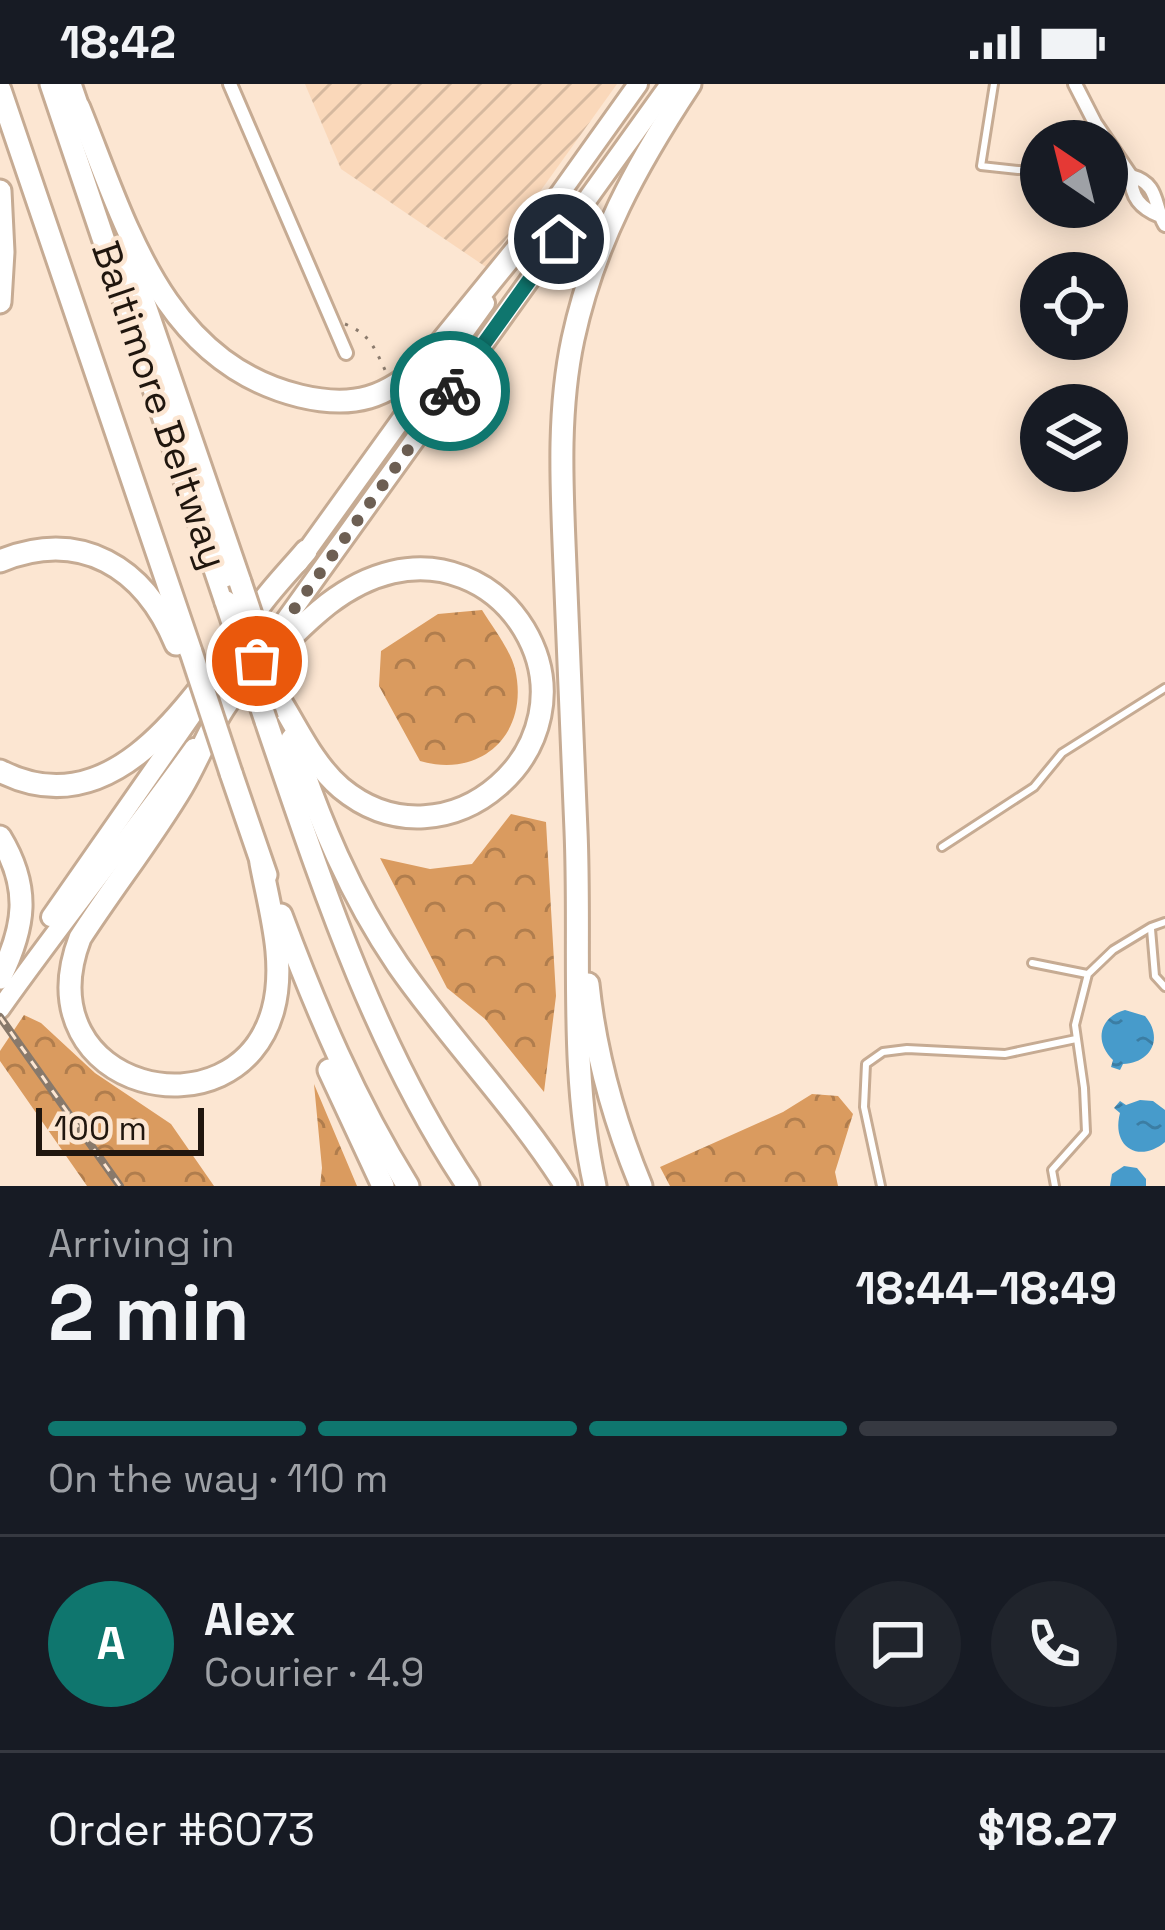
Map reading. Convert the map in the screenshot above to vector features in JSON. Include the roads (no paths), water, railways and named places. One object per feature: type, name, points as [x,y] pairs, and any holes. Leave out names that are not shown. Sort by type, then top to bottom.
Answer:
[{"type":"highway","name":"Baltimore Beltway","points":[[51,84],[335,922],[417,1104],[469,1186]]},
{"type":"highway","points":[[70,84],[326,834],[399,966],[566,1186]]},
{"type":"highway","points":[[596,1186],[585,1127],[580,1051],[563,419],[568,363],[606,230],[646,151],[690,84]]},
{"type":"highway","name":"Baltimore Beltway","points":[[0,90],[261,863],[342,1067],[408,1186]]},
{"type":"highway","points":[[79,108],[148,273],[184,326],[236,368],[286,392],[314,399],[358,400],[392,389],[410,376],[548,211]]},
{"type":"highway","points":[[0,191],[0,302]]},
{"type":"highway","points":[[0,561],[47,548],[93,554],[111,563],[143,588],[188,657]]},
{"type":"highway","points":[[0,771],[32,784],[53,786],[94,778],[128,761],[189,705],[262,602],[306,551]]},
{"type":"highway","points":[[261,863],[278,969],[273,1009],[259,1039],[234,1066],[199,1082],[165,1086],[116,1069],[91,1046],[76,1019],[69,979],[80,938],[183,786],[230,699],[300,628],[346,591],[384,573],[437,569],[474,581],[507,606],[531,641],[542,698],[533,740],[511,775],[459,810],[420,817],[377,809],[339,786],[312,755],[279,699]]},
{"type":"highway","points":[[0,837],[17,873],[22,904],[18,936],[0,978]]},
{"type":"highway","points":[[577,838],[589,994],[616,1116],[641,1186]]},
{"type":"highway","points":[[304,977],[330,1073],[383,1186]]},
{"type":"main road","points":[[0,990],[638,84]]},
{"type":"main road","points":[[559,239],[574,201],[655,84]]},
{"type":"main road","points":[[0,1009],[153,806],[670,84]]},
{"type":"street","points":[[230,84],[346,353]]},
{"type":"street","points":[[1075,84],[1093,120]]},
{"type":"street","points":[[1128,172],[1143,180],[1157,199],[1162,220]]},
{"type":"lane","points":[[994,84],[981,166],[1020,170]]},
{"type":"lane","points":[[942,847],[1034,787],[1062,753],[1165,688]]},
{"type":"lane","points":[[1054,1186],[1052,1170],[1086,1132],[1075,1025],[1088,974],[1113,950],[1165,922]]},
{"type":"lane","points":[[1150,927],[1155,976],[1165,987]]},
{"type":"lane","points":[[1032,962],[1088,974]]},
{"type":"lane","points":[[881,1186],[864,1107],[866,1064],[883,1052],[907,1048],[1005,1054],[1076,1039]]},
{"type":"water","points":[[1125,1010],[1145,1016],[1154,1041],[1147,1054],[1123,1064],[1120,1070],[1111,1067],[1113,1060],[1103,1046],[1102,1031],[1109,1018]]},
{"type":"water","points":[[1120,1101],[1126,1105],[1153,1101],[1165,1110],[1165,1142],[1146,1152],[1123,1143],[1120,1113],[1114,1108]]},
{"type":"water","points":[[1124,1166],[1137,1168],[1146,1186],[1110,1186],[1112,1174]]},
{"type":"railway","points":[[0,1017],[120,1186]]}]
